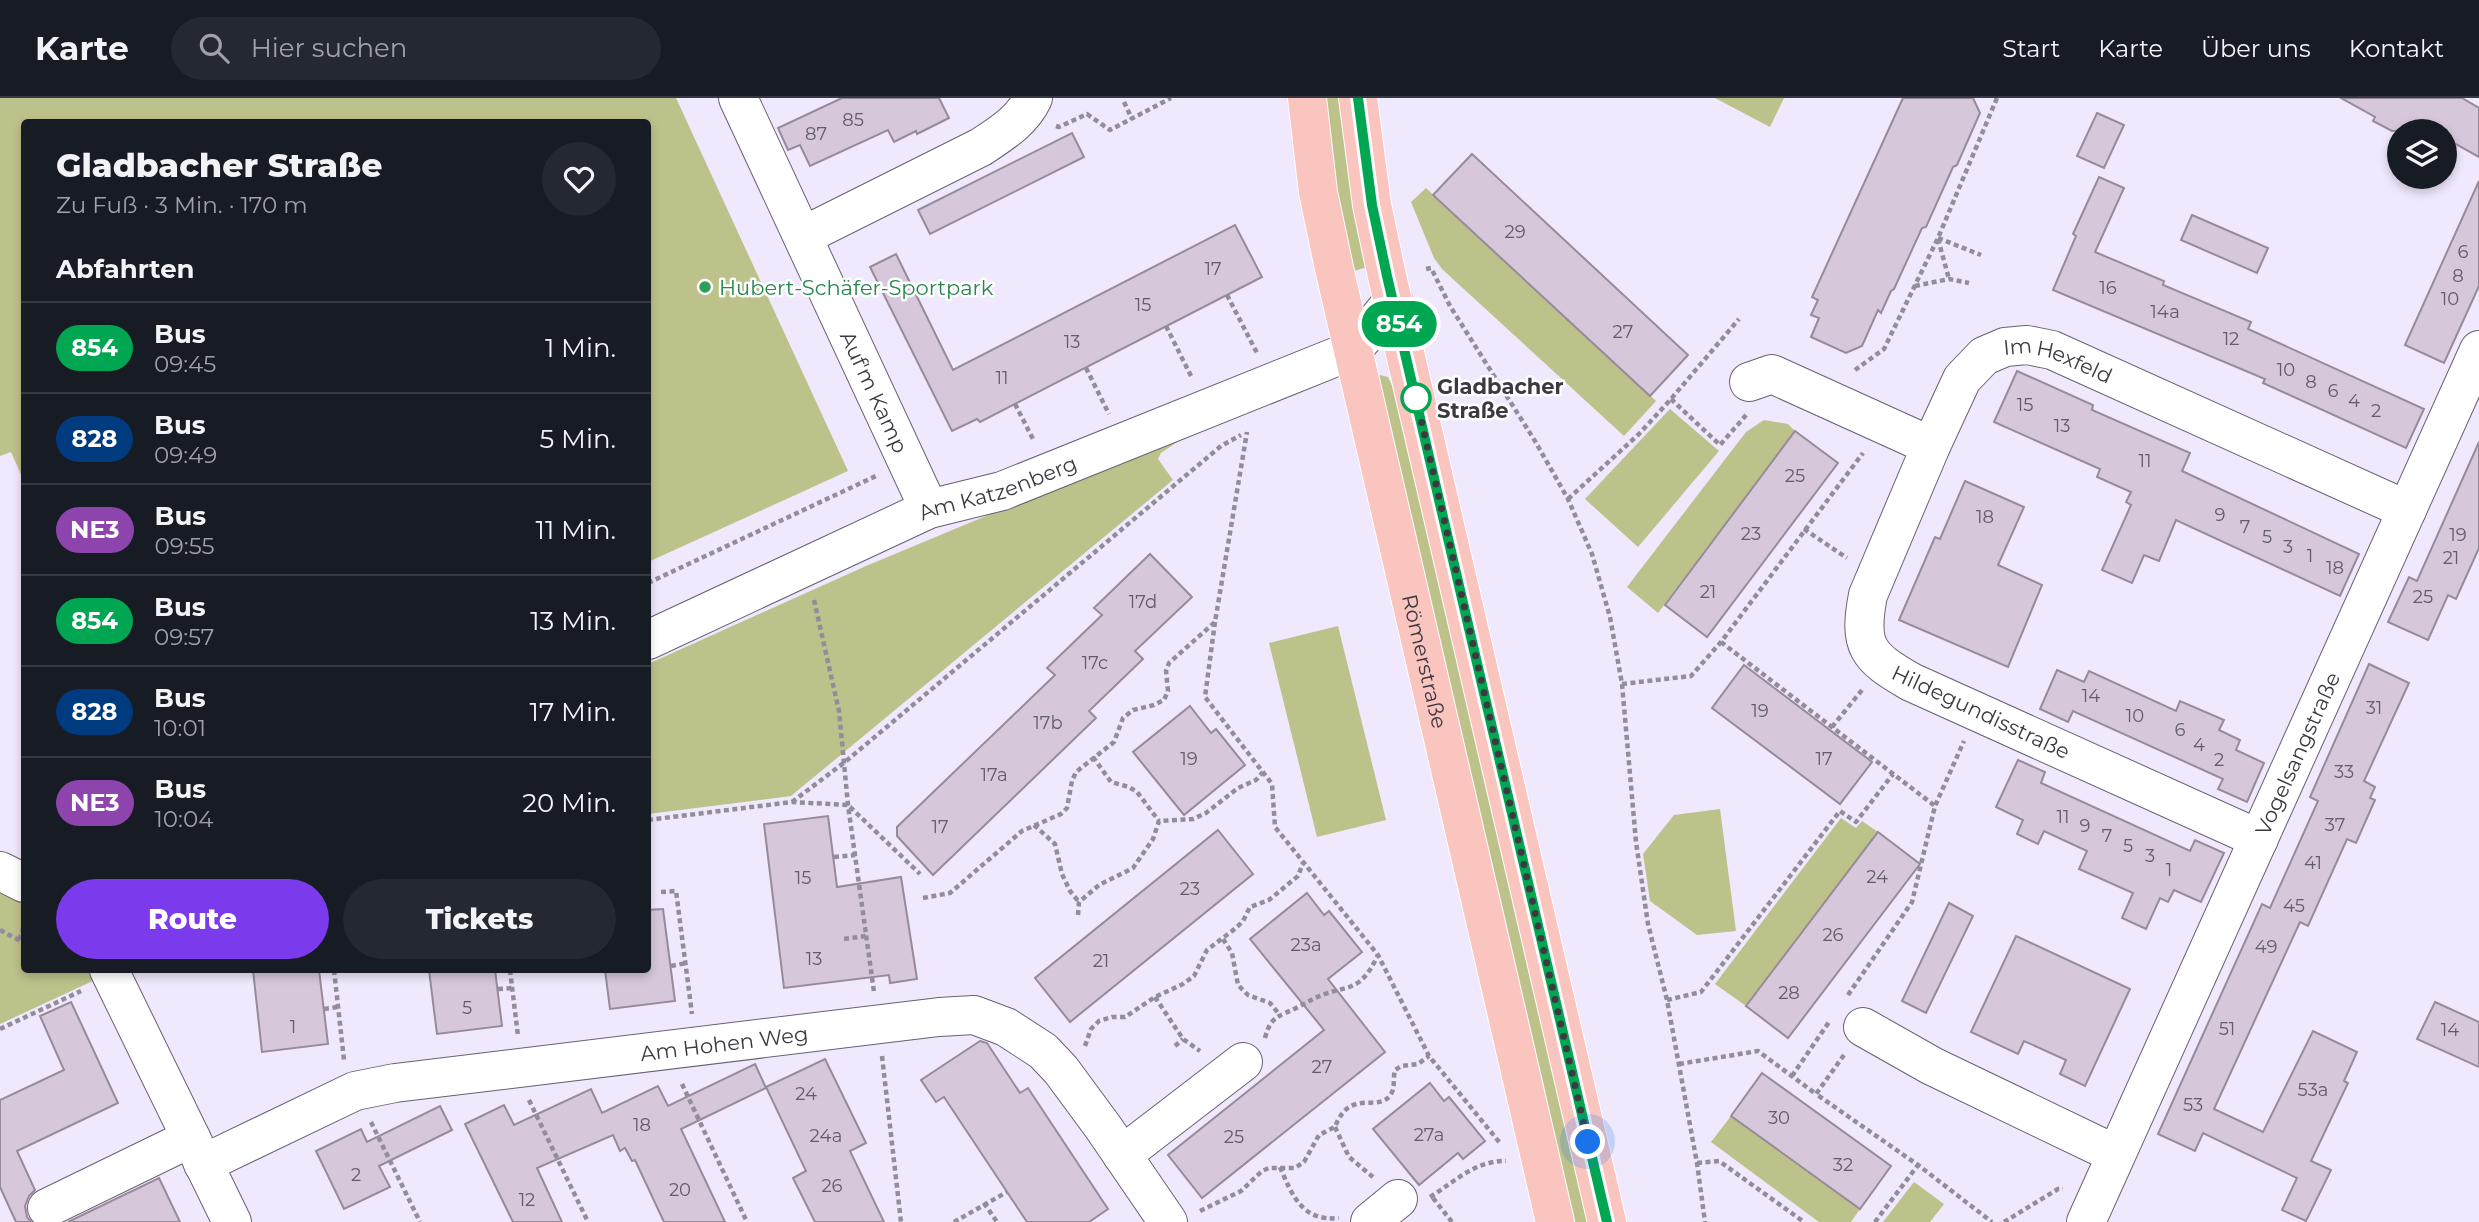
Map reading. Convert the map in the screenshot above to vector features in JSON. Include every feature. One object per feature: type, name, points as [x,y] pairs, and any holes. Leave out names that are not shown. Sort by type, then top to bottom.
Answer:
[{"type":"main road","name":"Römerstraße","points":[[1307,98],[1318,192],[1555,1222]]},
{"type":"main road","points":[[1358,98],[1372,205],[1393,301],[1607,1222]]},
{"type":"street","name":"Auf'm Kamp","points":[[738,98],[929,509]]},
{"type":"street","points":[[803,236],[981,147],[1007,130],[1029,105]]},
{"type":"street","points":[[1393,301],[1353,350],[1410,375]]},
{"type":"street","name":"Im Hexfeld","points":[[1931,446],[1962,379],[1984,356],[2005,347],[2027,345],[2052,350],[2407,510]]},
{"type":"street","name":"Am Katzenberg","points":[[651,639],[929,509],[1002,491],[1353,350]]},
{"type":"street","name":"Vogelsangstraße","points":[[2093,1206],[2479,350]]},
{"type":"street","points":[[1749,382],[1772,374],[1931,446]]},
{"type":"street","name":"Hildegundisstraße","points":[[1931,446],[1868,595],[1863,621],[1866,643],[1882,665],[1911,682],[2259,839]]},
{"type":"street","points":[[0,872],[21,882]]},
{"type":"street","points":[[110,973],[232,1222]]},
{"type":"street","name":"Am Hohen Weg","points":[[47,1208],[355,1091],[522,1066],[974,1015],[1028,1039],[1060,1070],[1122,1155],[1181,1218]]},
{"type":"street","points":[[1846,1016],[1932,1066],[2115,1154]]},
{"type":"street","points":[[1122,1155],[1243,1062]]},
{"type":"path","points":[[1029,105],[1059,127],[1087,114],[1110,130],[1171,98]]},
{"type":"path","points":[[1855,370],[1884,349],[1938,238],[1997,98]]},
{"type":"path","points":[[1124,102],[1132,118]]},
{"type":"path","points":[[1938,238],[1981,255]]},
{"type":"path","points":[[1938,238],[1949,279]]},
{"type":"path","points":[[1426,269],[1431,268],[1450,306],[1535,441],[1568,499],[1592,554],[1610,617],[1622,684],[1636,842],[1648,924],[1667,1000],[1705,1222]]},
{"type":"path","points":[[1914,286],[1949,279],[1969,283]]},
{"type":"path","points":[[1227,295],[1271,381]]},
{"type":"path","points":[[1568,499],[1639,434],[1738,319]]},
{"type":"path","points":[[1166,326],[1207,407]]},
{"type":"path","points":[[1086,368],[1124,441]]},
{"type":"path","points":[[1671,399],[1720,445],[1747,415],[1749,382]]},
{"type":"path","points":[[1015,404],[1050,471]]},
{"type":"path","points":[[1622,684],[1691,676],[1721,642],[1885,424]]},
{"type":"path","points":[[792,802],[845,762],[1221,446],[1259,428]]},
{"type":"path","points":[[1247,432],[1205,697],[1272,784],[1275,827],[1378,955],[1429,1056],[1514,1161]]},
{"type":"path","points":[[651,582],[908,461]]},
{"type":"path","points":[[1804,529],[1875,578]]},
{"type":"path","points":[[807,567],[839,711],[848,805],[878,1024],[901,1222]]},
{"type":"path","points":[[923,898],[950,893],[1022,831],[1061,814],[1067,808],[1076,772],[1114,742],[1123,718],[1133,710],[1164,700],[1168,691],[1168,663],[1215,622]]},
{"type":"path","points":[[1721,642],[1935,806]]},
{"type":"path","points":[[1832,727],[1882,665]]},
{"type":"path","points":[[1816,1094],[1846,1016],[1912,902],[1935,806],[1977,712]]},
{"type":"path","points":[[1093,757],[1111,782],[1137,792],[1159,821]]},
{"type":"path","points":[[1159,821],[1181,821],[1200,816],[1238,788],[1256,780],[1263,772]]},
{"type":"path","points":[[1667,1000],[1701,992],[1840,811],[1856,822],[1892,774]]},
{"type":"path","points":[[651,820],[792,802],[848,805],[920,874]]},
{"type":"path","points":[[1079,902],[1099,885],[1133,868],[1153,839],[1159,821]]},
{"type":"path","points":[[1034,825],[1055,844],[1062,874],[1079,902],[1078,915]]},
{"type":"path","points":[[834,857],[855,855]]},
{"type":"path","points":[[1060,1070],[1078,1055],[1091,1028],[1099,1021],[1125,1017],[1155,997],[1183,985],[1194,976],[1207,950],[1243,920],[1250,907],[1269,900],[1298,876],[1303,863]]},
{"type":"path","points":[[661,892],[676,891],[686,963],[681,1048],[747,1222]]},
{"type":"path","points":[[0,930],[19,940],[21,934]]},
{"type":"path","points":[[844,939],[866,936]]},
{"type":"path","points":[[1223,939],[1232,953],[1238,985],[1248,995],[1270,1003],[1279,1014]]},
{"type":"path","points":[[1155,997],[1183,1040],[1224,1067],[1232,1068],[1258,1050],[1265,1040],[1268,1027],[1279,1014],[1359,981],[1369,972],[1378,955]]},
{"type":"path","points":[[671,966],[686,963]]},
{"type":"path","points":[[0,1028],[110,973]]},
{"type":"path","points":[[334,973],[345,1069],[420,1222]]},
{"type":"path","points":[[510,973],[526,1094],[588,1222]]},
{"type":"path","points":[[498,989],[512,988]]},
{"type":"path","points":[[324,1009],[338,1007]]},
{"type":"path","points":[[1792,1076],[1846,1016]]},
{"type":"path","points":[[1175,1046],[1183,1040]]},
{"type":"path","points":[[1679,1064],[1758,1051],[1918,1165],[1992,1222]]},
{"type":"path","points":[[1181,1218],[1241,1191],[1262,1171],[1269,1168],[1295,1168],[1304,1162],[1319,1135],[1335,1127],[1340,1114],[1348,1106],[1357,1102],[1385,1101],[1391,1094],[1395,1070],[1401,1066],[1411,1067],[1429,1056]]},
{"type":"path","points":[[1335,1127],[1349,1157],[1394,1200],[1452,1222]]},
{"type":"path","points":[[1697,1163],[1719,1161],[1804,1222]]},
{"type":"path","points":[[1875,1222],[1918,1165]]},
{"type":"path","points":[[2004,1222],[2058,1189],[2093,1206]]},
{"type":"path","points":[[954,1222],[1007,1192]]},
{"type":"path","points":[[984,1203],[997,1222]]},
{"type":"path","points":[[1295,1212],[1301,1207]]},
{"type":"green space","name":"Hubert-Schäfer-Sportpark","points":[[0,98],[676,98],[848,471],[651,561],[651,119],[21,119],[21,474],[11,452],[0,456]]},
{"type":"green space","points":[[1323,98],[1341,98],[1368,267],[1350,272],[1336,202]]},
{"type":"green space","points":[[1715,98],[1784,98],[1770,127]]},
{"type":"green space","points":[[1426,188],[1656,401],[1624,436],[1442,269],[1434,258],[1411,202]]},
{"type":"green space","points":[[1378,377],[1388,377],[1395,392],[1590,1222],[1572,1222]]},
{"type":"green space","points":[[1670,409],[1719,451],[1638,547],[1585,499]]},
{"type":"green space","points":[[1764,420],[1788,424],[1795,431],[1658,613],[1627,587],[1746,432]]},
{"type":"green space","points":[[1185,433],[1186,436],[1161,453],[1158,459],[1173,480],[791,796],[651,814],[651,663],[866,566]]},
{"type":"green space","points":[[1338,626],[1386,820],[1317,837],[1269,643]]},
{"type":"green space","points":[[1720,809],[1736,931],[1697,935],[1650,901],[1643,854],[1674,815]]},
{"type":"green space","points":[[1841,818],[1856,828],[1862,821],[1878,832],[1746,1006],[1715,984]]},
{"type":"green space","points":[[0,892],[21,902],[21,973],[94,973],[97,979],[0,1024]]},
{"type":"green space","points":[[1731,1116],[1860,1209],[1851,1222],[1819,1222],[1711,1142]]},
{"type":"green space","points":[[1914,1182],[1944,1204],[1930,1222],[1883,1222]]},
{"type":"building","points":[[842,98],[939,98],[949,118],[894,142],[888,130],[810,166],[800,145],[788,150],[778,128]]},
{"type":"building","points":[[1903,98],[1973,98],[1980,113],[1957,165],[1953,167],[1926,227],[1922,228],[1881,313],[1878,310],[1862,346],[1846,353],[1811,337],[1819,318],[1811,315],[1818,300],[1812,297]]},
{"type":"building","points":[[2341,98],[2462,98],[2479,108],[2479,157],[2457,145],[2457,119],[2387,119],[2387,128],[2373,121],[2375,117]]},
{"type":"building","points":[[2097,113],[2124,125],[2104,168],[2077,156]]},
{"type":"building","points":[[1072,133],[1084,157],[930,234],[918,210]]},
{"type":"building","points":[[1472,154],[1688,355],[1650,396],[1433,195]]},
{"type":"building","points":[[2099,177],[2124,188],[2095,252],[2164,281],[2163,285],[2251,322],[2248,329],[2424,409],[2406,448],[2263,383],[2265,379],[2053,290],[2076,236],[2073,234]]},
{"type":"building","points":[[2479,181],[2479,286],[2444,363],[2405,345]]},
{"type":"building","points":[[2192,215],[2268,248],[2257,273],[2181,240]]},
{"type":"building","points":[[1235,225],[1262,277],[980,422],[977,419],[952,431],[870,267],[896,254],[953,370]]},
{"type":"building","points":[[2017,371],[2093,405],[2092,410],[2190,453],[2182,471],[2359,554],[2340,596],[2176,520],[2159,561],[2144,555],[2132,583],[2102,570],[2131,505],[2126,502],[2131,492],[2097,477],[2100,469],[1994,422]]},
{"type":"building","points":[[1795,431],[1838,463],[1707,637],[1665,605]]},
{"type":"building","points":[[2479,442],[2479,548],[2456,599],[2448,595],[2428,640],[2388,622],[2409,577],[2417,581]]},
{"type":"building","points":[[1965,481],[2024,507],[1998,565],[2042,585],[2008,667],[1899,620],[1935,537],[1940,539]]},
{"type":"building","points":[[1150,554],[1192,597],[1135,651],[1143,659],[1089,711],[1096,718],[933,875],[897,836],[897,827],[1055,675],[1047,668],[1102,615],[1094,608]]},
{"type":"building","points":[[2369,664],[2409,683],[2364,781],[2375,787],[2370,798],[2375,800],[2356,843],[2347,839],[2308,926],[2300,922],[2214,1109],[2263,1132],[2313,1031],[2357,1052],[2344,1081],[2348,1083],[2311,1161],[2331,1170],[2306,1221],[2282,1210],[2297,1178],[2203,1133],[2195,1151],[2158,1134],[2262,904],[2270,908],[2318,801],[2310,797]]},
{"type":"building","points":[[1744,665],[1872,762],[1840,804],[1712,708]]},
{"type":"building","points":[[2057,670],[2084,682],[2089,671],[2176,711],[2180,701],[2224,720],[2219,730],[2240,740],[2236,750],[2264,763],[2247,802],[2218,789],[2223,779],[2073,711],[2068,722],[2040,709]]},
{"type":"building","points":[[1190,706],[1211,733],[1216,729],[1245,765],[1184,815],[1133,752]]},
{"type":"building","points":[[2018,760],[2045,772],[2041,783],[2190,851],[2195,840],[2224,853],[2201,902],[2174,890],[2168,902],[2160,898],[2146,929],[2122,918],[2133,893],[2079,869],[2087,851],[2044,831],[2038,844],[2017,834],[2023,820],[1996,807]]},
{"type":"building","points":[[828,816],[837,887],[901,877],[917,979],[890,983],[889,975],[784,988],[764,824]]},
{"type":"building","points":[[1218,830],[1253,874],[1070,1022],[1035,978]]},
{"type":"building","points":[[1878,832],[1920,864],[1788,1038],[1746,1006]]},
{"type":"building","points":[[1307,893],[1324,915],[1329,911],[1362,952],[1328,979],[1385,1052],[1202,1198],[1168,1155],[1324,1030],[1250,939]]},
{"type":"building","points":[[1949,903],[1973,916],[1926,1013],[1902,1001]]},
{"type":"building","points":[[663,909],[675,1001],[610,1009],[605,973],[651,973],[651,910]]},
{"type":"building","points":[[2016,936],[2130,989],[2085,1086],[2060,1074],[2066,1060],[2024,1041],[2018,1054],[1971,1032]]},
{"type":"building","points":[[253,973],[319,973],[328,1044],[262,1052]]},
{"type":"building","points":[[429,973],[495,973],[502,1026],[437,1034]]},
{"type":"building","points":[[71,1002],[118,1103],[17,1151],[35,1190],[25,1206],[31,1222],[16,1222],[0,1187],[0,1100],[64,1070],[40,1016]]},
{"type":"building","points":[[2435,1002],[2479,1022],[2479,1067],[2417,1039]]},
{"type":"building","points":[[980,1041],[987,1043],[1020,1093],[1028,1088],[1108,1209],[1089,1222],[1027,1222],[944,1097],[936,1102],[921,1080]]},
{"type":"building","points":[[825,1059],[866,1143],[850,1151],[884,1222],[815,1222],[793,1178],[806,1171],[766,1087]]},
{"type":"building","points":[[755,1064],[766,1088],[681,1129],[725,1222],[664,1222],[635,1160],[632,1161],[625,1148],[620,1151],[613,1135],[537,1168],[562,1222],[513,1222],[465,1124],[504,1105],[514,1125],[591,1089],[602,1113],[658,1086],[668,1106]]},
{"type":"building","points":[[1762,1073],[1891,1166],[1860,1209],[1731,1116]]},
{"type":"building","points":[[1430,1083],[1444,1101],[1449,1097],[1485,1141],[1463,1159],[1458,1153],[1419,1185],[1373,1129]]},
{"type":"building","points":[[440,1106],[452,1130],[379,1166],[390,1187],[344,1209],[316,1151],[361,1129],[367,1142]]},
{"type":"building","points":[[159,1178],[180,1222],[68,1222]]},
{"type":"bus line","name":"854","points":[[1358,98],[1372,205],[1387,276],[1607,1222]]},
{"type":"place","name":"Hubert-Schäfer-Sportpark","points":[[705,287]]},
{"type":"place","name":"Gladbacher Straße","points":[[1416,398]]},
{"type":"route","points":[[1416,398],[1588,1142]]}]
